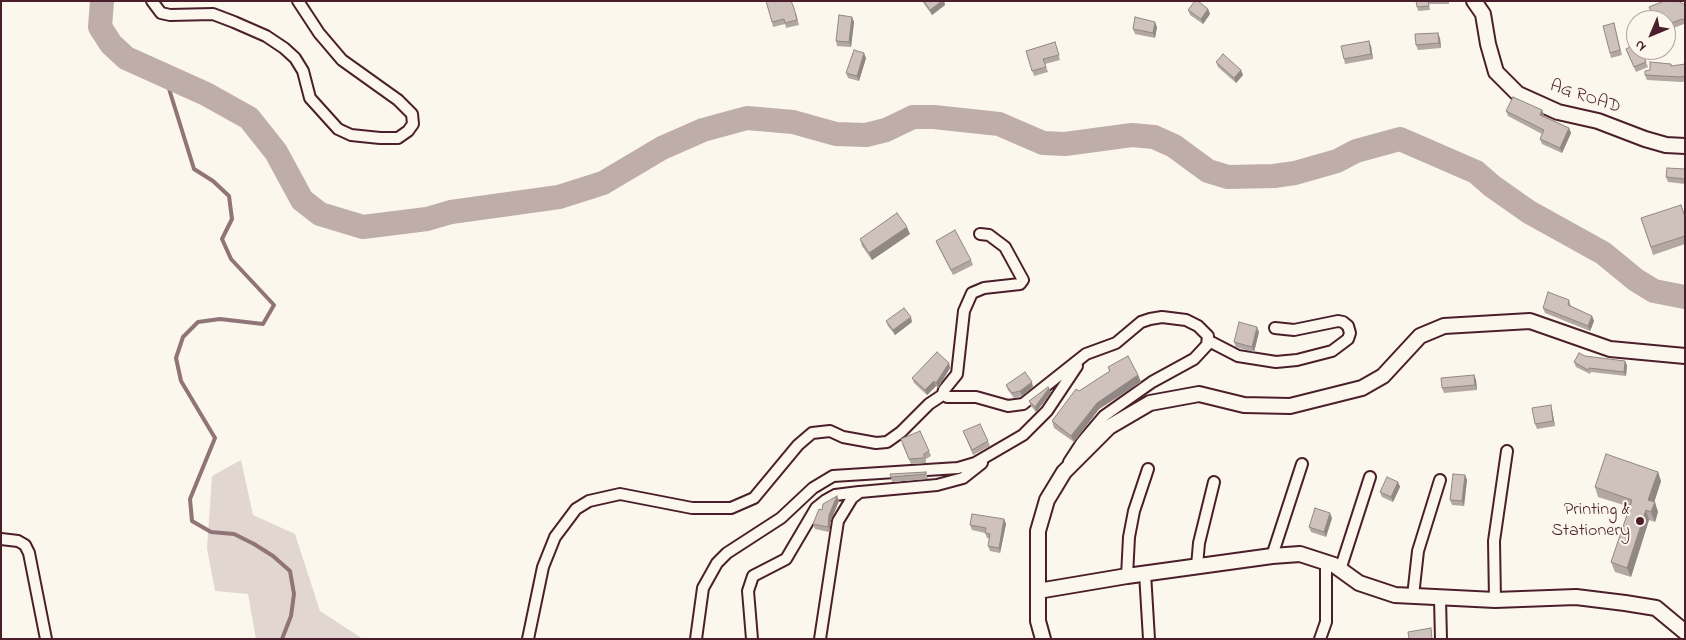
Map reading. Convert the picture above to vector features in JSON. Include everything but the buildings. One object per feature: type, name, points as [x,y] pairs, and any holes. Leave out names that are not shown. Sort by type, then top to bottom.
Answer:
[{"type":"main road","name":"AG ROAD","points":[[1474,1],[1484,14],[1488,44],[1496,72],[1518,94],[1558,112],[1598,121],[1666,145],[1685,146]]},
{"type":"main road","points":[[1043,639],[1038,621],[1038,530],[1047,500],[1064,472],[1109,427],[1150,402],[1199,394],[1244,405],[1290,406],[1362,388],[1383,376],[1420,336],[1444,326],[1530,321],[1610,349],[1685,356]]},
{"type":"main road","points":[[1038,591],[1145,573],[1300,554],[1326,563],[1359,583],[1395,595],[1440,599],[1495,600],[1576,597],[1656,608],[1685,632]]},
{"type":"street","points":[[152,1],[161,12],[170,15],[213,14],[266,36],[284,48],[295,58],[303,71],[310,98],[338,129],[351,135],[380,138],[398,138],[408,131],[413,124],[412,114],[398,100],[342,60],[298,1]]},
{"type":"street","points":[[528,639],[543,568],[554,537],[576,509],[588,502],[620,494],[692,508],[731,508],[754,498],[773,474],[812,433],[830,431],[843,437],[876,443],[888,442],[901,432],[929,404],[944,394],[957,374],[964,311],[972,293],[984,288],[1020,284],[1023,280],[1005,247],[997,239],[980,234]]},
{"type":"street","points":[[944,394],[954,399],[976,398],[1016,407],[1033,398],[1086,354],[1116,343],[1140,322],[1162,317],[1186,320],[1198,326],[1204,330],[1209,341],[1238,356],[1276,362],[1296,360],[1332,351],[1348,339],[1350,333],[1348,326],[1338,321],[1294,330],[1275,328]]},
{"type":"street","points":[[1064,472],[1082,442],[1104,416],[1152,382],[1186,365],[1201,354],[1209,341]]},
{"type":"street","points":[[752,639],[748,591],[753,576],[786,559],[816,508],[835,495],[937,485],[963,478],[1023,435],[1047,411],[1081,359]]},
{"type":"street","points":[[696,639],[703,588],[717,563],[736,547],[782,518],[813,488],[825,480],[850,474],[958,468],[974,464],[999,451]]},
{"type":"street","points":[[1495,600],[1494,541],[1507,451]]},
{"type":"street","points":[[1272,556],[1302,464]]},
{"type":"street","points":[[1127,576],[1129,537],[1134,511],[1148,469]]},
{"type":"street","points":[[1340,570],[1370,477]]},
{"type":"street","points":[[1413,596],[1418,551],[1440,480]]},
{"type":"street","points":[[1197,566],[1198,543],[1214,482]]},
{"type":"street","points":[[820,639],[838,521],[852,498],[860,492]]},
{"type":"street","points":[[1,539],[18,541],[25,545],[29,553],[46,639]]},
{"type":"street","points":[[1320,639],[1326,622],[1326,563]]},
{"type":"street","points":[[1145,573],[1149,639]]},
{"type":"street","points":[[1440,599],[1441,639]]},
{"type":"shaded area","points":[[241,460],[253,515],[295,534],[320,611],[363,639],[256,639],[248,594],[215,591],[207,548],[212,476]]},
{"type":"waterway","points":[[102,1],[100,27],[111,44],[126,58],[206,94],[249,118],[276,152],[302,200],[320,214],[363,227],[427,219],[451,212],[559,197],[603,183],[662,148],[703,130],[747,118],[793,122],[836,134],[866,135],[886,130],[913,117],[934,117],[999,124],[1043,143],[1065,144],[1132,135],[1154,137],[1174,146],[1208,171],[1228,177],[1274,176],[1295,173],[1337,161],[1356,151],[1400,139],[1476,172],[1492,186],[1529,212],[1603,253],[1636,280],[1654,291],[1685,297]]},
{"type":"waterway","points":[[165,76],[194,169],[213,181],[229,196],[232,219],[222,239],[231,259],[274,305],[263,324],[220,319],[198,322],[183,337],[176,358],[181,381],[215,438],[190,499],[192,521],[211,532],[234,534],[254,544],[273,556],[290,571],[294,594],[291,616],[282,639]]},
{"type":"place","name":"Printing & Stationery","points":[[1640,521]]}]
